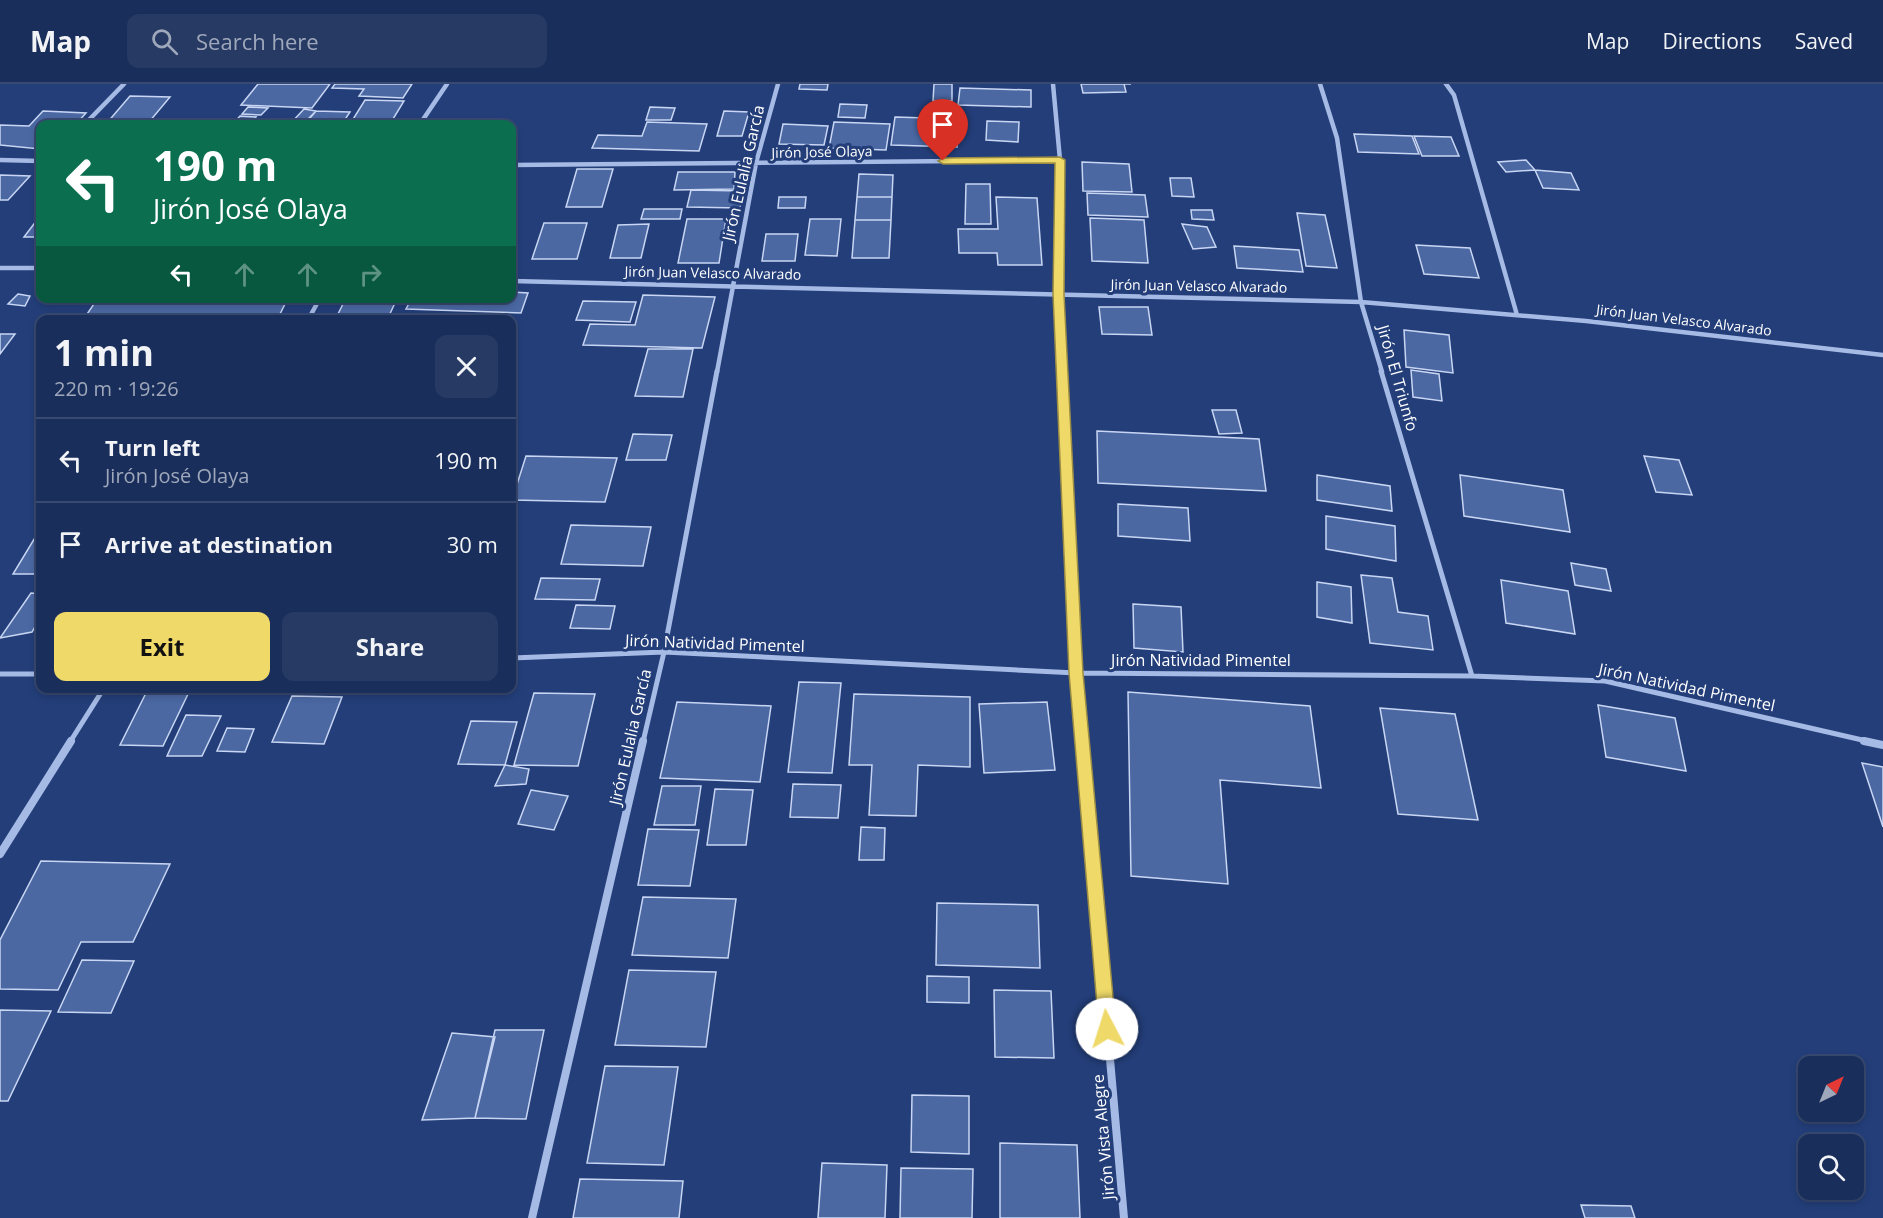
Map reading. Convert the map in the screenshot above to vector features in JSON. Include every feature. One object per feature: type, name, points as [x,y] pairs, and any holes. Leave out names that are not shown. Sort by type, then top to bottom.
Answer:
[{"type":"street","points":[[89,120],[124,84]]},
{"type":"street","points":[[423,120],[447,84]]},
{"type":"street","name":"Jirón Eulalia García","points":[[532,1218],[664,652],[756,163],[777,84]]},
{"type":"street","name":"Jirón Vista Alegre","points":[[1053,84],[1060,160],[1058,294],[1076,673],[1124,1218]]},
{"type":"street","name":"Jirón El Triunfo","points":[[1320,84],[1337,138],[1361,302],[1472,676]]},
{"type":"street","points":[[1446,84],[1454,95],[1517,315]]},
{"type":"street","points":[[0,160],[36,161]]},
{"type":"street","name":"Jirón José Olaya","points":[[516,165],[1060,160]]},
{"type":"street","points":[[0,268],[36,268]]},
{"type":"street","name":"Jirón Juan Velasco Alvarado","points":[[516,281],[1361,302],[1517,315],[1883,355]]},
{"type":"street","name":"Jirón Natividad Pimentel","points":[[516,658],[664,652],[1076,673],[1472,676],[1605,681],[1883,745]]},
{"type":"street","points":[[0,674],[36,674]]},
{"type":"street","points":[[0,854],[101,693]]},
{"type":"building","points":[[258,84],[330,84],[312,108],[241,105]]},
{"type":"building","points":[[335,84],[412,84],[403,98],[359,96],[364,89],[332,88]]},
{"type":"building","points":[[800,84],[828,84],[827,90],[799,89]]},
{"type":"building","points":[[934,84],[952,84],[952,101],[933,101]]},
{"type":"building","points":[[1081,84],[1124,84],[1126,92],[1083,93]]},
{"type":"building","points":[[960,88],[1031,90],[1031,107],[958,105]]},
{"type":"building","points":[[130,96],[170,97],[151,120],[109,120]]},
{"type":"building","points":[[365,100],[404,101],[392,120],[352,120]]},
{"type":"building","points":[[840,104],[867,105],[865,118],[838,117]]},
{"type":"building","points":[[939,105],[956,105],[955,118],[938,117]]},
{"type":"building","points":[[248,107],[268,108],[261,115],[242,114]]},
{"type":"building","points":[[650,107],[675,108],[671,120],[646,120]]},
{"type":"building","points":[[304,109],[316,111],[307,120],[294,120]]},
{"type":"building","points":[[43,111],[86,113],[80,120],[36,120],[36,149],[0,145],[0,125],[29,126]]},
{"type":"building","points":[[316,111],[350,112],[345,120],[308,120]]},
{"type":"building","points":[[724,111],[749,112],[742,136],[717,136]]},
{"type":"building","points":[[240,116],[256,117],[253,120],[236,120]]},
{"type":"building","points":[[895,117],[959,119],[957,147],[891,145]]},
{"type":"building","points":[[987,121],[1019,122],[1018,142],[986,140]]},
{"type":"building","points":[[647,122],[707,124],[699,151],[592,148],[598,135],[642,136]]},
{"type":"building","points":[[834,122],[890,124],[886,150],[829,148]]},
{"type":"building","points":[[783,124],[828,126],[824,145],[779,144]]},
{"type":"building","points":[[1354,134],[1412,136],[1419,154],[1358,152]]},
{"type":"building","points":[[1414,136],[1451,137],[1459,156],[1422,156]]},
{"type":"building","points":[[1526,160],[1535,170],[1506,172],[1498,162]]},
{"type":"building","points":[[1082,162],[1129,164],[1132,192],[1083,191]]},
{"type":"building","points":[[577,169],[613,169],[602,207],[566,207]]},
{"type":"building","points":[[1535,170],[1571,173],[1579,190],[1543,188]]},
{"type":"building","points":[[678,172],[735,172],[734,189],[674,190]]},
{"type":"building","points":[[859,174],[893,175],[892,197],[857,197]]},
{"type":"building","points":[[0,175],[30,176],[8,200],[0,200]]},
{"type":"building","points":[[1170,178],[1191,178],[1194,197],[1172,196]]},
{"type":"building","points":[[966,184],[990,184],[991,224],[965,224]]},
{"type":"building","points":[[691,190],[743,191],[740,208],[687,207]]},
{"type":"building","points":[[1087,193],[1145,195],[1148,217],[1088,215]]},
{"type":"building","points":[[779,197],[806,197],[805,208],[778,208]]},
{"type":"building","points":[[857,197],[892,197],[891,220],[855,220]]},
{"type":"building","points":[[996,197],[1037,198],[1042,265],[998,265],[997,253],[959,253],[958,229],[998,229]]},
{"type":"building","points":[[644,209],[682,209],[680,219],[641,219]]},
{"type":"building","points":[[1191,210],[1212,210],[1214,220],[1192,219]]},
{"type":"building","points":[[1297,213],[1325,215],[1337,268],[1306,266]]},
{"type":"building","points":[[1090,218],[1144,220],[1148,263],[1092,261]]},
{"type":"building","points":[[687,219],[726,219],[719,263],[678,263]]},
{"type":"building","points":[[810,219],[841,219],[837,256],[805,255]]},
{"type":"building","points":[[855,220],[891,220],[889,258],[852,258]]},
{"type":"building","points":[[36,221],[36,237],[24,237]]},
{"type":"building","points":[[544,223],[587,223],[577,259],[532,259]]},
{"type":"building","points":[[649,224],[641,258],[610,258],[618,225]]},
{"type":"building","points":[[1182,224],[1207,227],[1216,247],[1193,249]]},
{"type":"building","points":[[766,234],[798,234],[795,261],[762,261]]},
{"type":"building","points":[[1416,245],[1470,248],[1479,278],[1424,274]]},
{"type":"building","points":[[1234,246],[1299,250],[1303,272],[1237,268]]},
{"type":"building","points":[[516,292],[528,293],[521,313],[406,309],[409,303],[516,303]]},
{"type":"building","points":[[18,294],[30,296],[25,306],[8,304]]},
{"type":"building","points":[[643,295],[715,297],[702,348],[583,345],[590,324],[635,325]]},
{"type":"building","points":[[583,301],[636,302],[630,322],[576,320]]},
{"type":"building","points":[[95,303],[286,303],[280,315],[86,315]]},
{"type":"building","points":[[344,303],[395,303],[389,315],[338,315]]},
{"type":"building","points":[[1099,307],[1148,307],[1152,335],[1102,334]]},
{"type":"building","points":[[1404,330],[1449,335],[1453,373],[1406,367]]},
{"type":"building","points":[[0,334],[15,334],[0,354]]},
{"type":"building","points":[[648,349],[693,349],[683,397],[635,396]]},
{"type":"building","points":[[1411,370],[1439,374],[1442,401],[1413,397]]},
{"type":"building","points":[[1212,410],[1236,410],[1242,433],[1219,434]]},
{"type":"building","points":[[1097,431],[1259,439],[1266,491],[1098,483]]},
{"type":"building","points":[[633,434],[672,435],[666,460],[626,460]]},
{"type":"building","points":[[526,456],[617,458],[605,502],[516,500],[516,487]]},
{"type":"building","points":[[1644,456],[1679,460],[1692,495],[1656,492]]},
{"type":"building","points":[[1317,475],[1390,486],[1392,511],[1317,500]]},
{"type":"building","points":[[1460,475],[1563,490],[1570,532],[1464,516]]},
{"type":"building","points":[[1118,504],[1188,508],[1190,541],[1118,536]]},
{"type":"building","points":[[1326,516],[1395,526],[1396,561],[1326,549]]},
{"type":"building","points":[[571,525],[651,527],[643,566],[561,564]]},
{"type":"building","points":[[36,536],[36,574],[13,574]]},
{"type":"building","points":[[1571,563],[1606,569],[1611,591],[1575,585]]},
{"type":"building","points":[[1361,575],[1392,578],[1398,612],[1428,616],[1433,650],[1370,643]]},
{"type":"building","points":[[541,578],[600,579],[595,600],[535,599]]},
{"type":"building","points":[[1501,580],[1568,591],[1575,634],[1506,623]]},
{"type":"building","points":[[1317,582],[1351,587],[1352,623],[1317,617]]},
{"type":"building","points":[[31,593],[36,594],[36,625],[32,632],[0,638]]},
{"type":"building","points":[[1133,604],[1181,607],[1183,652],[1134,648]]},
{"type":"building","points":[[576,605],[615,606],[610,629],[570,628]]},
{"type":"building","points":[[799,682],[841,683],[832,773],[788,772]]},
{"type":"building","points":[[1128,692],[1310,706],[1321,788],[1220,780],[1228,884],[1131,876]]},
{"type":"building","points":[[146,693],[189,693],[163,746],[120,745]]},
{"type":"building","points":[[534,693],[595,694],[578,766],[514,765]]},
{"type":"building","points":[[854,694],[970,697],[970,767],[918,765],[916,816],[869,815],[872,765],[849,765]]},
{"type":"building","points":[[292,696],[342,697],[324,744],[272,742]]},
{"type":"building","points":[[677,702],[771,706],[760,782],[660,778]]},
{"type":"building","points":[[1047,702],[1055,770],[984,773],[979,704]]},
{"type":"building","points":[[1598,705],[1675,718],[1686,771],[1606,757]]},
{"type":"building","points":[[1380,708],[1455,714],[1478,820],[1398,814]]},
{"type":"building","points":[[186,715],[221,716],[202,756],[167,756]]},
{"type":"building","points":[[471,721],[517,722],[505,765],[458,764]]},
{"type":"building","points":[[227,728],[254,729],[245,752],[217,751]]},
{"type":"building","points":[[1862,763],[1883,767],[1883,827]]},
{"type":"building","points":[[505,765],[529,769],[526,784],[495,786]]},
{"type":"building","points":[[793,784],[841,785],[838,818],[790,817]]},
{"type":"building","points":[[662,786],[701,786],[695,825],[654,825]]},
{"type":"building","points":[[715,789],[753,790],[746,845],[707,845]]},
{"type":"building","points":[[531,790],[568,796],[554,830],[518,824]]},
{"type":"building","points":[[861,827],[885,828],[884,860],[859,860]]},
{"type":"building","points":[[648,829],[699,830],[690,886],[638,885]]},
{"type":"building","points":[[41,861],[170,864],[133,942],[81,942],[58,990],[0,989],[0,940]]},
{"type":"building","points":[[643,897],[736,899],[728,958],[632,955]]},
{"type":"building","points":[[937,903],[1038,905],[1040,968],[936,965]]},
{"type":"building","points":[[82,960],[134,961],[111,1013],[58,1012]]},
{"type":"building","points":[[629,970],[716,972],[706,1047],[615,1045]]},
{"type":"building","points":[[927,976],[969,977],[969,1003],[927,1002]]},
{"type":"building","points":[[994,990],[1051,991],[1054,1058],[995,1057]]},
{"type":"building","points":[[0,1010],[51,1011],[8,1101],[0,1101]]},
{"type":"building","points":[[495,1030],[544,1030],[526,1119],[475,1118]]},
{"type":"building","points":[[452,1033],[495,1037],[475,1118],[422,1120]]},
{"type":"building","points":[[605,1066],[678,1067],[664,1165],[587,1163]]},
{"type":"building","points":[[912,1095],[969,1096],[969,1154],[911,1152]]},
{"type":"building","points":[[1000,1143],[1077,1145],[1080,1218],[1000,1218]]},
{"type":"building","points":[[822,1163],[887,1165],[885,1218],[818,1218]]},
{"type":"building","points":[[901,1168],[973,1169],[972,1218],[900,1218]]},
{"type":"building","points":[[580,1179],[683,1181],[679,1218],[573,1218]]},
{"type":"building","points":[[1581,1205],[1631,1206],[1635,1218],[1585,1218]]},
{"type":"route","points":[[943,161],[1060,160],[1058,294],[1076,673],[1107,1029]]}]
